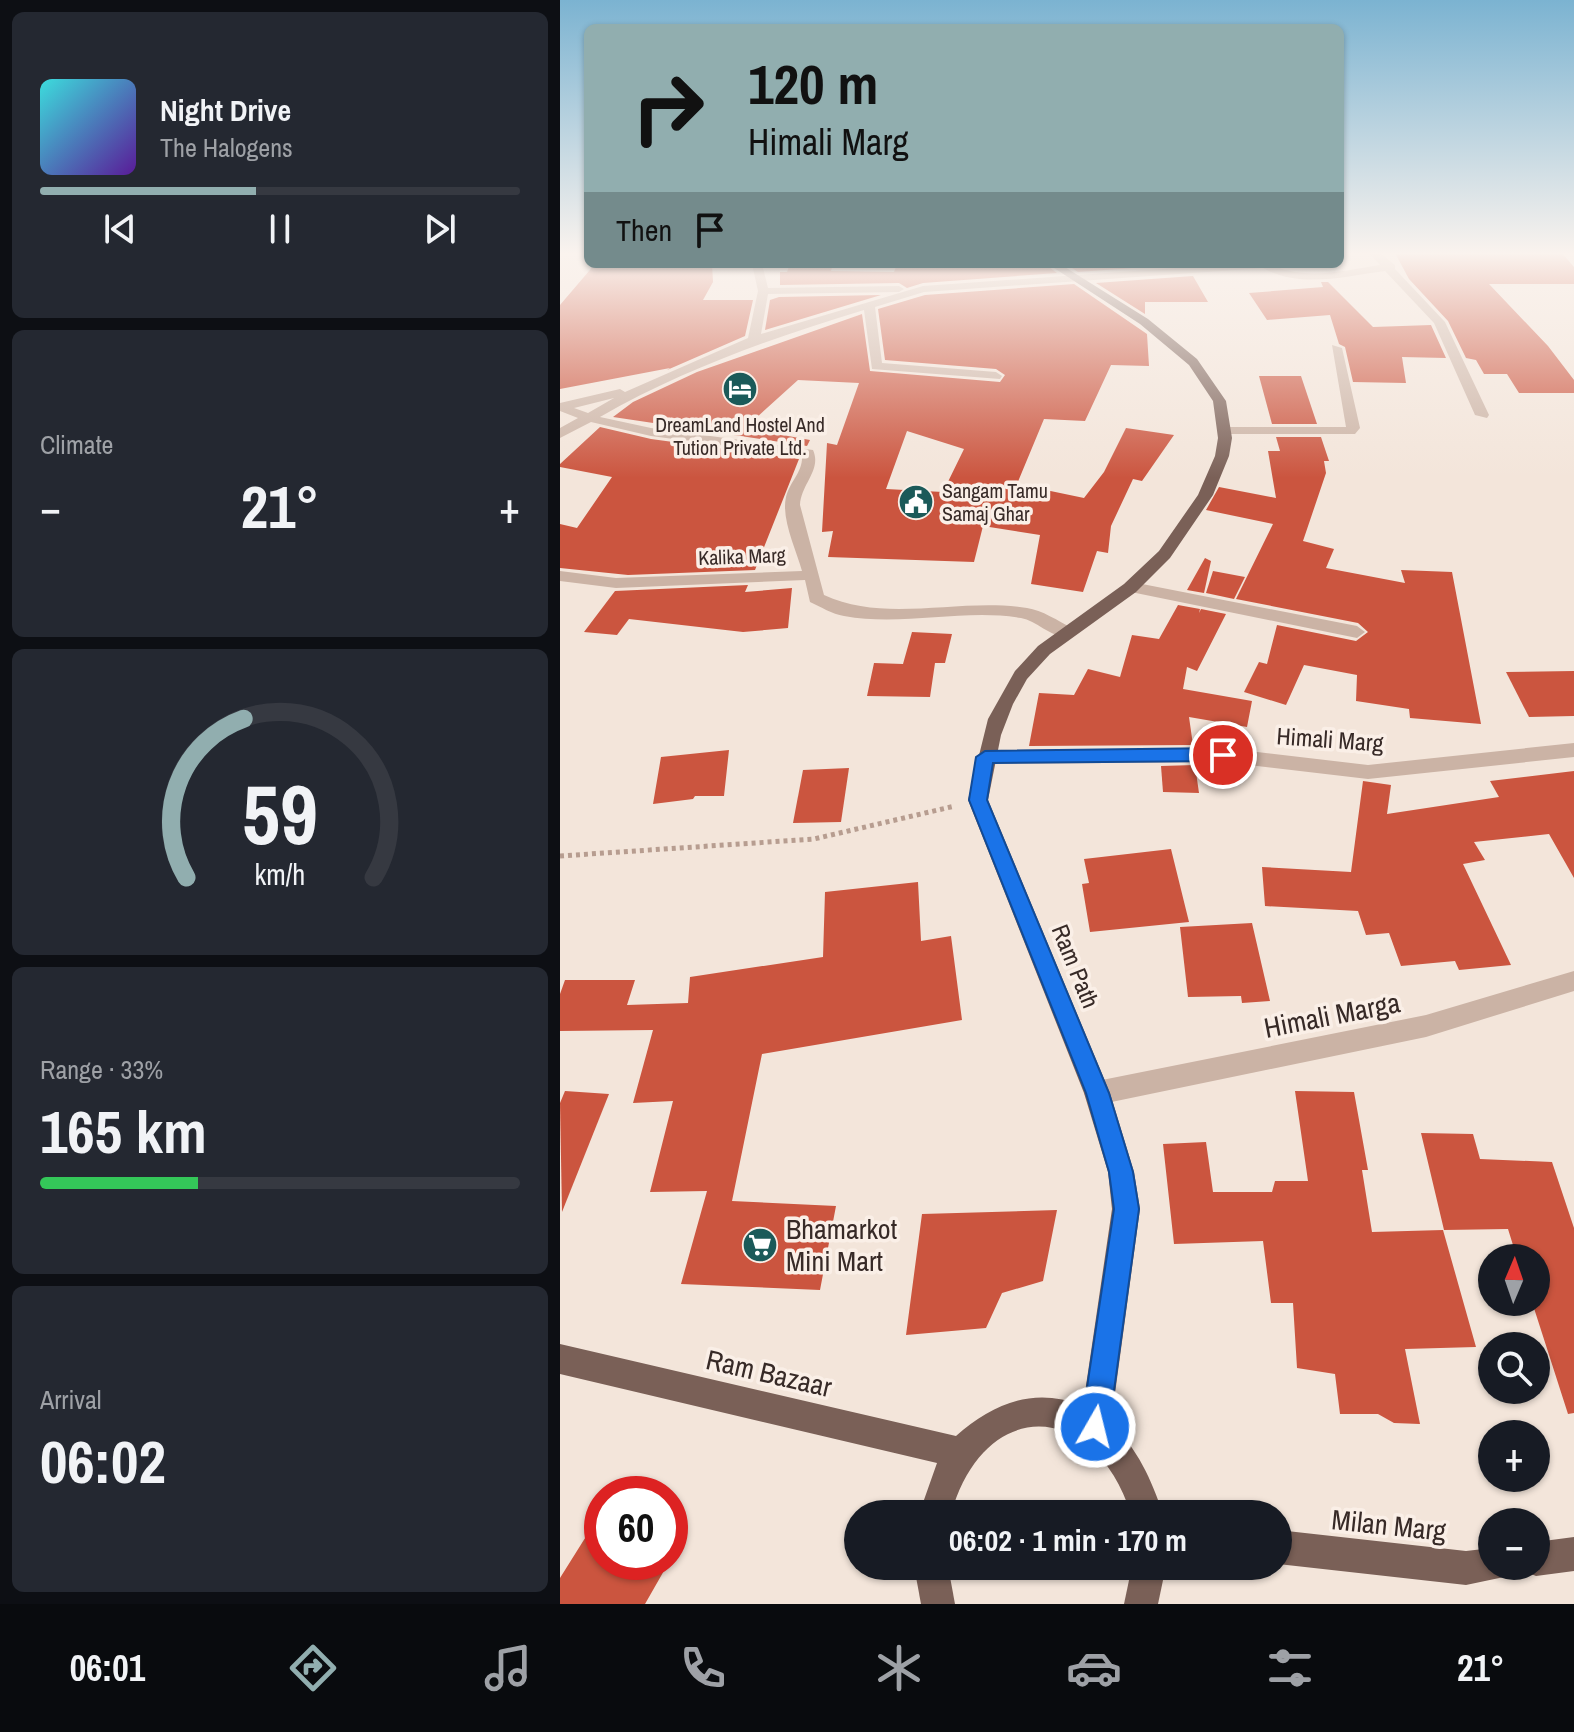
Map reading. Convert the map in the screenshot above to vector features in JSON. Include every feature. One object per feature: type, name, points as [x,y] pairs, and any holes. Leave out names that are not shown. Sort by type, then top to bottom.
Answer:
[{"type":"main road","points":[[978,800],[985,757],[999,712],[1022,673],[1066,632],[1132,587],[1176,543],[1222,467],[1226,431],[1222,410],[1212,387],[1193,362],[1150,328]]},
{"type":"main road","name":"Ram Path","points":[[978,800],[1097,1093],[1121,1172],[1126,1209],[1095,1427]]},
{"type":"main road","name":"Ram Bazaar","points":[[560,1359],[962,1453]]},
{"type":"main road","points":[[939,1500],[943,1486],[962,1453],[991,1426],[1026,1411],[1061,1412],[1095,1427],[1122,1453],[1142,1489],[1144,1500]]},
{"type":"main road","name":"Milan Marg","points":[[1292,1549],[1466,1568],[1478,1567]]},
{"type":"main road","points":[[1550,1557],[1574,1554]]},
{"type":"main road","points":[[934,1580],[938,1604]]},
{"type":"main road","points":[[1141,1604],[1146,1580]]},
{"type":"street","points":[[754,340],[756,328]]},
{"type":"street","points":[[560,434],[643,387],[754,340],[793,328]]},
{"type":"street","points":[[872,328],[876,366],[996,376]]},
{"type":"street","points":[[1442,328],[1482,415]]},
{"type":"street","points":[[1226,431],[1350,431],[1353,428],[1336,348]]},
{"type":"street","points":[[560,407],[643,387]]},
{"type":"street","points":[[560,407],[588,418]]},
{"type":"street","name":"Kalika Marg","points":[[560,576],[616,583],[813,575],[792,504],[797,485],[809,466],[808,453],[625,427],[588,418]]},
{"type":"street","points":[[813,575],[816,598],[844,611],[880,614],[978,609],[1028,613],[1066,632]]},
{"type":"street","points":[[1132,587],[1357,632]]},
{"type":"street","name":"Himali Marg","points":[[985,757],[1223,755],[1368,772],[1574,750]]},
{"type":"street","name":"Himali Marga","points":[[1097,1093],[1426,1026],[1574,981]]},
{"type":"path","points":[[560,856],[814,839],[978,800]]},
{"type":"building","points":[[560,328],[747,328],[745,336],[667,370],[670,368],[560,389]]},
{"type":"building","points":[[823,328],[864,328],[870,371],[1000,382],[1005,375],[996,369],[885,360],[881,328],[1138,328],[1147,334],[1149,366],[1111,365],[1085,421],[1044,419],[1017,484],[1084,498],[1104,472],[1126,428],[1174,435],[1142,481],[1133,479],[1111,526],[1108,553],[1097,551],[1083,592],[1031,584],[1040,535],[983,526],[974,562],[828,557],[833,531],[822,532],[827,443],[837,445],[859,383],[798,380],[745,428],[810,440],[807,446],[613,417],[633,402],[697,372]],"holes":[[[907,431],[964,449],[943,492],[886,489]]]},
{"type":"building","points":[[1334,328],[1432,328],[1446,358],[1402,357],[1406,383],[1353,382],[1345,347],[1339,344]]},
{"type":"building","points":[[1451,328],[1531,328],[1574,380],[1574,393],[1519,393],[1507,374],[1484,374],[1476,360],[1466,358]]},
{"type":"building","points":[[1259,376],[1301,376],[1317,424],[1272,424]]},
{"type":"building","points":[[600,427],[651,439],[799,459],[755,570],[628,575],[560,568],[560,524],[577,528],[612,477],[560,467],[560,464]]},
{"type":"building","points":[[1276,437],[1321,437],[1329,461],[1324,461],[1326,473],[1303,541],[1334,549],[1326,568],[1405,583],[1401,570],[1452,572],[1481,724],[1410,718],[1409,709],[1356,701],[1357,675],[1304,665],[1286,705],[1244,692],[1259,662],[1267,664],[1277,625],[1356,641],[1368,632],[1358,623],[1236,599],[1273,524],[1206,510],[1219,487],[1276,498],[1268,451],[1280,451]]},
{"type":"building","points":[[1205,558],[1211,561],[1204,593],[1187,590]]},
{"type":"building","points":[[1213,571],[1245,577],[1234,599],[1206,593]]},
{"type":"building","points":[[748,585],[745,592],[792,588],[788,628],[743,632],[629,619],[617,635],[584,632],[615,591]]},
{"type":"building","points":[[1178,605],[1200,609],[1199,613],[1201,609],[1226,614],[1197,671],[1187,667],[1183,689],[1252,701],[1247,727],[1189,717],[1193,745],[1029,746],[1039,693],[1074,695],[1088,669],[1120,677],[1132,635],[1159,639]]},
{"type":"building","points":[[912,632],[952,634],[945,663],[935,663],[930,697],[867,696],[874,663],[903,664]]},
{"type":"building","points":[[1574,671],[1574,716],[1529,717],[1506,672]]},
{"type":"building","points":[[729,750],[724,796],[695,796],[693,799],[653,804],[661,757]]},
{"type":"building","points":[[1195,765],[1199,793],[1163,792],[1161,766]]},
{"type":"building","points":[[849,768],[841,822],[793,823],[803,770]]},
{"type":"building","points":[[1574,771],[1574,878],[1549,834],[1474,842],[1485,860],[1463,864],[1511,965],[1459,970],[1455,961],[1401,966],[1389,933],[1366,935],[1358,911],[1265,906],[1262,867],[1351,872],[1363,781],[1391,785],[1387,814],[1499,797],[1490,781]]},
{"type":"building","points":[[1171,849],[1189,922],[1090,932],[1082,884],[1089,883],[1084,859]]},
{"type":"building","points":[[918,882],[921,941],[951,936],[962,1020],[762,1054],[732,1201],[836,1206],[820,1290],[681,1284],[707,1191],[650,1192],[673,1101],[633,1103],[653,1030],[560,1031],[560,994],[565,980],[635,980],[627,1005],[688,1003],[690,977],[823,957],[825,892]]},
{"type":"building","points":[[1252,923],[1270,1001],[1242,1003],[1241,996],[1188,997],[1180,927]]},
{"type":"building","points":[[565,1091],[609,1094],[562,1212],[560,1103]]},
{"type":"building","points":[[1295,1091],[1354,1092],[1368,1170],[1362,1170],[1372,1232],[1443,1230],[1476,1347],[1405,1349],[1420,1424],[1394,1423],[1378,1414],[1340,1414],[1335,1374],[1297,1368],[1293,1303],[1271,1303],[1263,1241],[1174,1244],[1163,1144],[1206,1142],[1213,1192],[1272,1192],[1275,1181],[1308,1181]]},
{"type":"building","points":[[1421,1133],[1473,1134],[1480,1159],[1552,1162],[1574,1228],[1574,1413],[1568,1414],[1550,1358],[1550,1332],[1542,1332],[1536,1316],[1550,1316],[1550,1244],[1513,1244],[1508,1229],[1444,1230]]},
{"type":"building","points":[[1057,1210],[1043,1281],[1002,1293],[986,1328],[906,1335],[922,1214]]},
{"type":"building","points":[[584,1540],[584,1580],[659,1580],[645,1604],[560,1604],[560,1578]]},
{"type":"place","name":"DreamLand Hostel And Tution Private Ltd.","points":[[740,389]]},
{"type":"place","name":"Sangam Tamu Samaj Ghar","points":[[916,502]]},
{"type":"place","name":"Bhamarkot Mini Mart","points":[[760,1245]]},
{"type":"route","points":[[1095,1427],[1126,1209],[1121,1172],[1097,1093],[978,800],[985,757],[1223,755]]}]
